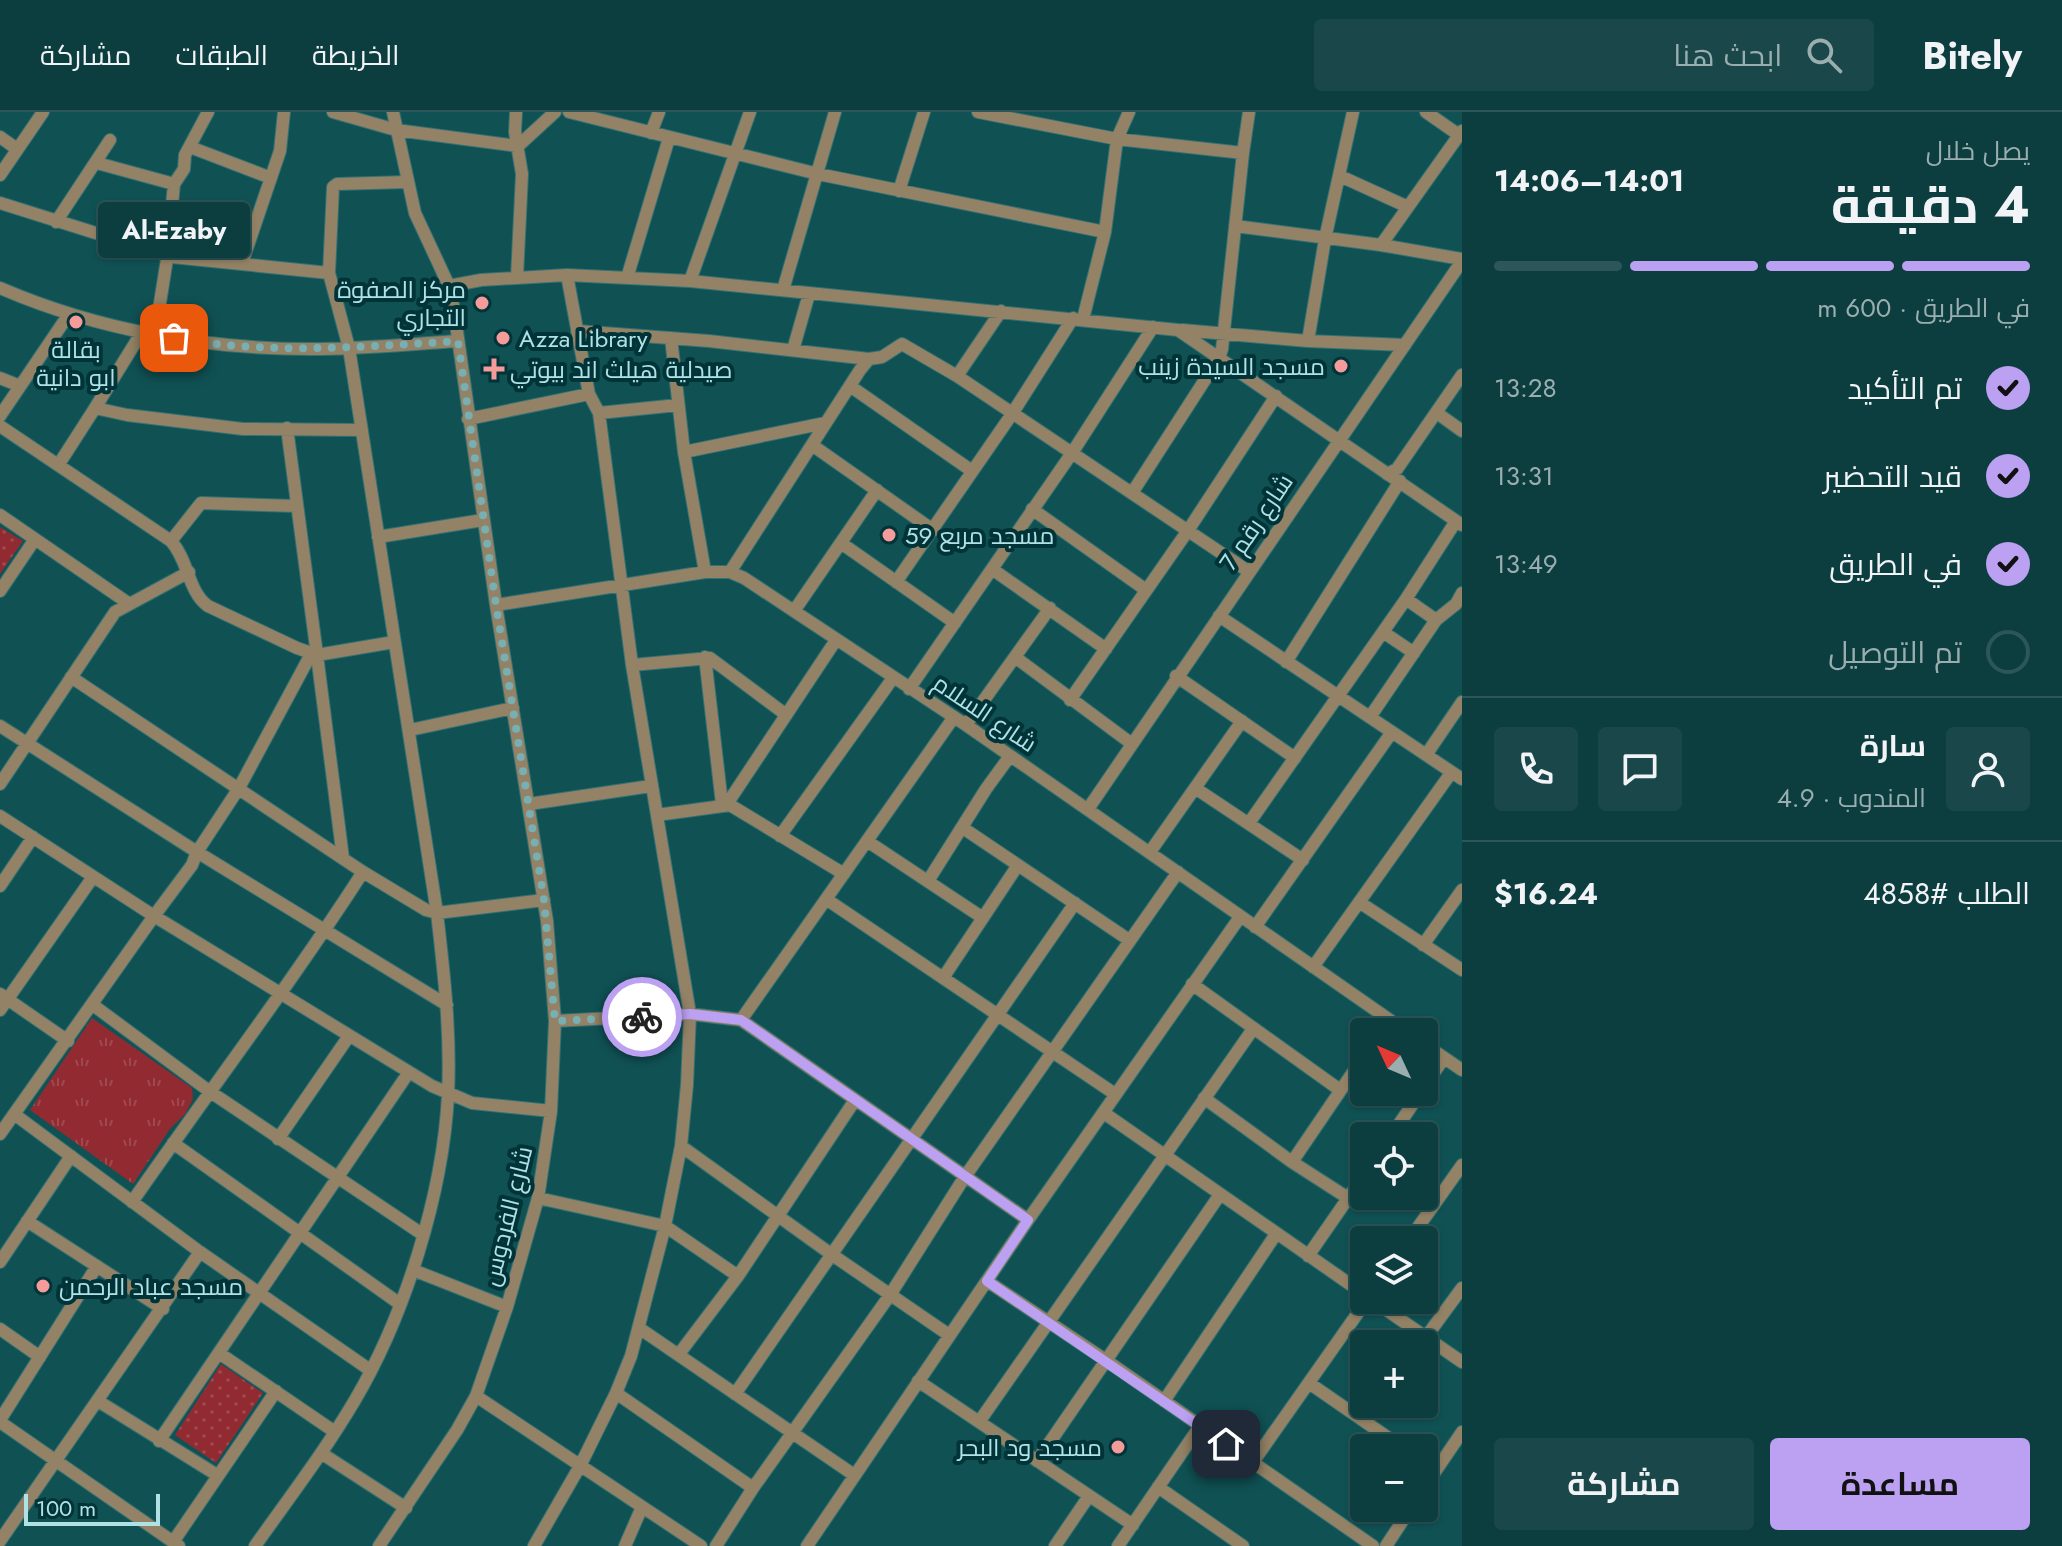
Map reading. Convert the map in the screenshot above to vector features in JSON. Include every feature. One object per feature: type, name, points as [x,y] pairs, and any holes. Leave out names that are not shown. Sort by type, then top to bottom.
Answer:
[{"type":"street","points":[[0,175],[43,112]]},
{"type":"street","points":[[59,464],[148,333],[165,255],[174,184],[184,169],[185,155],[208,112]]},
{"type":"street","points":[[242,263],[283,138],[284,112]]},
{"type":"street","points":[[333,112],[396,130],[518,146]]},
{"type":"street","name":"شارع الفردوس","points":[[379,1546],[457,1430],[476,1396],[507,1307],[538,1198],[551,1111],[555,1021],[544,900],[449,286],[415,213],[393,112]]},
{"type":"street","points":[[516,112],[522,174],[517,277]]},
{"type":"street","points":[[518,146],[555,112]]},
{"type":"street","points":[[569,112],[818,174],[1105,232]]},
{"type":"street","points":[[651,133],[659,112]]},
{"type":"street","points":[[690,281],[750,112]]},
{"type":"street","points":[[783,290],[835,112]]},
{"type":"street","points":[[899,191],[924,112]]},
{"type":"street","points":[[978,112],[1036,118],[1117,139],[1243,153]]},
{"type":"street","points":[[896,582],[1078,318],[1105,232],[1117,139],[1129,112]]},
{"type":"street","points":[[1132,493],[1219,358],[1249,112]]},
{"type":"street","points":[[1308,341],[1325,239],[1353,112]]},
{"type":"street","points":[[1381,245],[1460,133],[1426,112]]},
{"type":"street","points":[[0,137],[17,149]]},
{"type":"street","points":[[627,278],[669,138]]},
{"type":"street","points":[[56,222],[110,140]]},
{"type":"street","points":[[190,147],[271,178]]},
{"type":"street","points":[[97,163],[174,184]]},
{"type":"street","points":[[1340,176],[1408,207]]},
{"type":"street","points":[[255,1546],[335,1432],[370,1370],[413,1270],[441,1158],[448,1095],[447,1005],[437,913],[349,348],[329,273],[333,187],[337,184],[407,182]]},
{"type":"street","points":[[0,203],[165,255],[329,273]]},
{"type":"street","points":[[1235,226],[1381,245],[1462,260]]},
{"type":"street","name":"شارع رقم 7","points":[[1088,809],[1462,260]]},
{"type":"street","points":[[534,1546],[580,1466],[616,1393],[639,1328],[681,1146],[690,1014],[632,665],[599,413],[589,394],[567,275]]},
{"type":"street","points":[[449,286],[517,277],[567,275],[690,281],[1224,335],[1405,345]]},
{"type":"street","points":[[0,288],[69,314],[148,333],[235,346],[349,348],[458,341]]},
{"type":"street","points":[[793,350],[809,294]]},
{"type":"street","points":[[957,376],[1001,311]]},
{"type":"street","points":[[0,416],[69,314]]},
{"type":"street","points":[[909,689],[1072,453],[1153,327]]},
{"type":"street","points":[[1178,330],[1459,523],[1249,823]]},
{"type":"street","points":[[577,331],[869,359],[882,357],[904,344],[1189,529],[1248,571]]},
{"type":"street","points":[[671,338],[684,452],[705,572]]},
{"type":"street","points":[[730,572],[869,359]]},
{"type":"street","points":[[1387,474],[1397,469],[1462,375]]},
{"type":"street","points":[[0,378],[20,386]]},
{"type":"street","points":[[850,386],[972,471]]},
{"type":"street","points":[[468,419],[589,394]]},
{"type":"street","points":[[1070,700],[1189,529],[1276,396]]},
{"type":"street","points":[[599,413],[678,405]]},
{"type":"street","points":[[95,408],[243,429],[362,430]]},
{"type":"street","points":[[1437,413],[1462,431]]},
{"type":"street","points":[[684,452],[825,423]]},
{"type":"street","points":[[0,426],[171,541],[183,556],[197,597],[208,606],[314,654],[394,642]]},
{"type":"street","points":[[287,428],[314,654],[343,858]]},
{"type":"street","points":[[812,445],[933,530]]},
{"type":"street","points":[[1286,662],[1400,481]]},
{"type":"street","points":[[794,611],[877,490]]},
{"type":"street","points":[[171,541],[201,503],[297,506]]},
{"type":"street","points":[[1032,509],[1146,590]]},
{"type":"street","points":[[0,515],[128,603]]},
{"type":"street","points":[[378,537],[483,520]]},
{"type":"street","points":[[0,591],[35,539]]},
{"type":"street","points":[[841,543],[955,623]]},
{"type":"street","points":[[992,569],[1106,649]]},
{"type":"street","points":[[0,784],[115,612],[189,572]]},
{"type":"street","name":"شارع السلام","points":[[496,605],[705,572],[730,572],[759,586],[966,725],[1386,1018]]},
{"type":"street","points":[[1370,717],[1436,620],[1456,604],[1462,593]]},
{"type":"street","points":[[1406,599],[1436,620]]},
{"type":"street","points":[[966,725],[1050,608]]},
{"type":"street","points":[[1219,616],[1457,776],[1313,967]]},
{"type":"street","points":[[1383,632],[1414,653]]},
{"type":"street","points":[[724,804],[836,640]]},
{"type":"street","points":[[0,1134],[179,885],[239,788],[314,654]]},
{"type":"street","points":[[632,665],[705,657],[717,662],[785,714]]},
{"type":"street","points":[[705,657],[724,804]]},
{"type":"street","points":[[1015,657],[1132,744]]},
{"type":"street","points":[[1176,676],[1295,758]]},
{"type":"street","points":[[71,677],[414,904],[437,913],[544,900]]},
{"type":"street","points":[[780,836],[893,678]]},
{"type":"street","points":[[1426,755],[1462,702]]},
{"type":"street","points":[[410,730],[513,708]]},
{"type":"street","points":[[741,1020],[954,717]]},
{"type":"street","points":[[1150,852],[1242,721]]},
{"type":"street","points":[[0,726],[325,932],[447,1005]]},
{"type":"street","points":[[1255,927],[1392,732]]},
{"type":"street","points":[[928,881],[1010,756]]},
{"type":"street","points":[[529,804],[651,786]]},
{"type":"street","points":[[1195,788],[1303,860]]},
{"type":"street","points":[[657,815],[724,804],[844,874]]},
{"type":"street","points":[[0,816],[154,916],[448,1095],[472,1103],[551,1111]]},
{"type":"street","points":[[963,828],[1129,940]]},
{"type":"street","points":[[0,886],[33,837]]},
{"type":"street","points":[[867,841],[983,918]]},
{"type":"street","points":[[943,978],[1018,865]]},
{"type":"street","points":[[132,1202],[209,1091],[282,994],[363,872]]},
{"type":"street","points":[[716,1546],[753,1488],[890,1295],[964,1178],[1178,872]]},
{"type":"street","points":[[68,1041],[3,1001],[93,877]]},
{"type":"street","points":[[1423,945],[1462,890]]},
{"type":"street","points":[[826,899],[1115,1094]]},
{"type":"street","points":[[1359,902],[1462,970]]},
{"type":"street","points":[[735,1394],[1075,903]]},
{"type":"street","points":[[807,1546],[1028,1220],[1240,917]]},
{"type":"street","points":[[1192,984],[1340,1090]]},
{"type":"street","points":[[93,1005],[209,1091],[422,1234]]},
{"type":"street","points":[[555,1021],[690,1014],[741,1020],[1028,1220]]},
{"type":"street","points":[[979,1422],[1253,1029]]},
{"type":"street","points":[[278,1139],[349,1036]]},
{"type":"street","points":[[1438,1054],[1462,1070]]},
{"type":"street","points":[[1438,1067],[1444,1058]]},
{"type":"street","points":[[159,1441],[409,1072]]},
{"type":"street","points":[[1292,1162],[1350,1076]]},
{"type":"street","points":[[1204,1098],[1348,1198]]},
{"type":"street","points":[[679,1354],[738,1276],[855,1100]]},
{"type":"street","points":[[1104,1113],[1350,1284]]},
{"type":"street","points":[[14,1114],[258,1294],[370,1370]]},
{"type":"street","points":[[173,1143],[400,1304]]},
{"type":"street","points":[[681,1146],[949,1335]]},
{"type":"street","points":[[0,1262],[71,1156]]},
{"type":"street","points":[[1419,1226],[1461,1167]]},
{"type":"street","points":[[1308,1256],[1350,1195]]},
{"type":"street","points":[[1037,1461],[1219,1196]]},
{"type":"street","points":[[538,1198],[665,1226],[738,1276]]},
{"type":"street","points":[[27,1221],[163,1309]]},
{"type":"street","points":[[1164,1401],[1276,1234]]},
{"type":"street","points":[[0,1541],[200,1252]]},
{"type":"street","points":[[97,1266],[0,1421],[176,1544],[217,1475],[276,1391]]},
{"type":"street","points":[[413,1270],[507,1307]]},
{"type":"street","points":[[987,1281],[1373,1546]]},
{"type":"street","points":[[1431,1330],[1462,1288]]},
{"type":"street","points":[[1253,1462],[1360,1314]]},
{"type":"street","points":[[1391,1314],[1415,1330]]},
{"type":"street","points":[[639,1328],[854,1475]]},
{"type":"street","points":[[0,1329],[40,1357]]},
{"type":"street","points":[[1438,1345],[1462,1362]]},
{"type":"street","points":[[219,1353],[335,1432]]},
{"type":"street","points":[[918,1381],[1133,1525]]},
{"type":"street","points":[[1309,1383],[1383,1434]]},
{"type":"street","points":[[616,1393],[753,1488]]},
{"type":"street","points":[[476,1396],[701,1546]]},
{"type":"street","points":[[98,1401],[217,1475]]},
{"type":"street","points":[[1118,1546],[1200,1426]]},
{"type":"street","points":[[1438,1467],[1462,1432]]},
{"type":"street","points":[[321,1453],[406,1508]]},
{"type":"street","points":[[1158,1487],[1243,1546]]},
{"type":"street","points":[[1055,1546],[1089,1496]]},
{"type":"street","points":[[625,1546],[642,1507]]},
{"type":"street","points":[[1386,1546],[1402,1522]]},
{"type":"street","points":[[1215,1546],[1224,1533]]},
{"type":"green space","points":[[0,527],[23,541],[0,574]]},
{"type":"green space","points":[[92,1018],[192,1088],[193,1099],[185,1114],[170,1129],[133,1184],[30,1110]]},
{"type":"green space","points":[[221,1364],[263,1393],[216,1463],[175,1435]]},
{"type":"way so far","points":[[174,338],[235,346],[310,349],[458,341],[496,605],[544,900],[555,1021],[642,1017]]},
{"type":"place","name":"مركز الصفوة التجاري","points":[[482,303]]},
{"type":"place","name":"بقالة ابو دانية","points":[[76,322]]},
{"type":"place","name":"Al-Ezaby","points":[[174,338]]},
{"type":"place","name":"Azza Library","points":[[503,338]]},
{"type":"place","name":"مسجد السيدة زينب","points":[[1341,366]]},
{"type":"place","name":"صيدلية هيلث اند بيوتي","points":[[494,369]]},
{"type":"place","name":"مسجد مربع 59","points":[[889,535]]},
{"type":"place","name":"مسجد عباد الرحمن","points":[[43,1286]]},
{"type":"place","name":"مسجد ود البحر","points":[[1118,1447]]},
{"type":"route","points":[[642,1017],[690,1014],[741,1020],[1028,1220],[987,1281],[1226,1444]]}]
